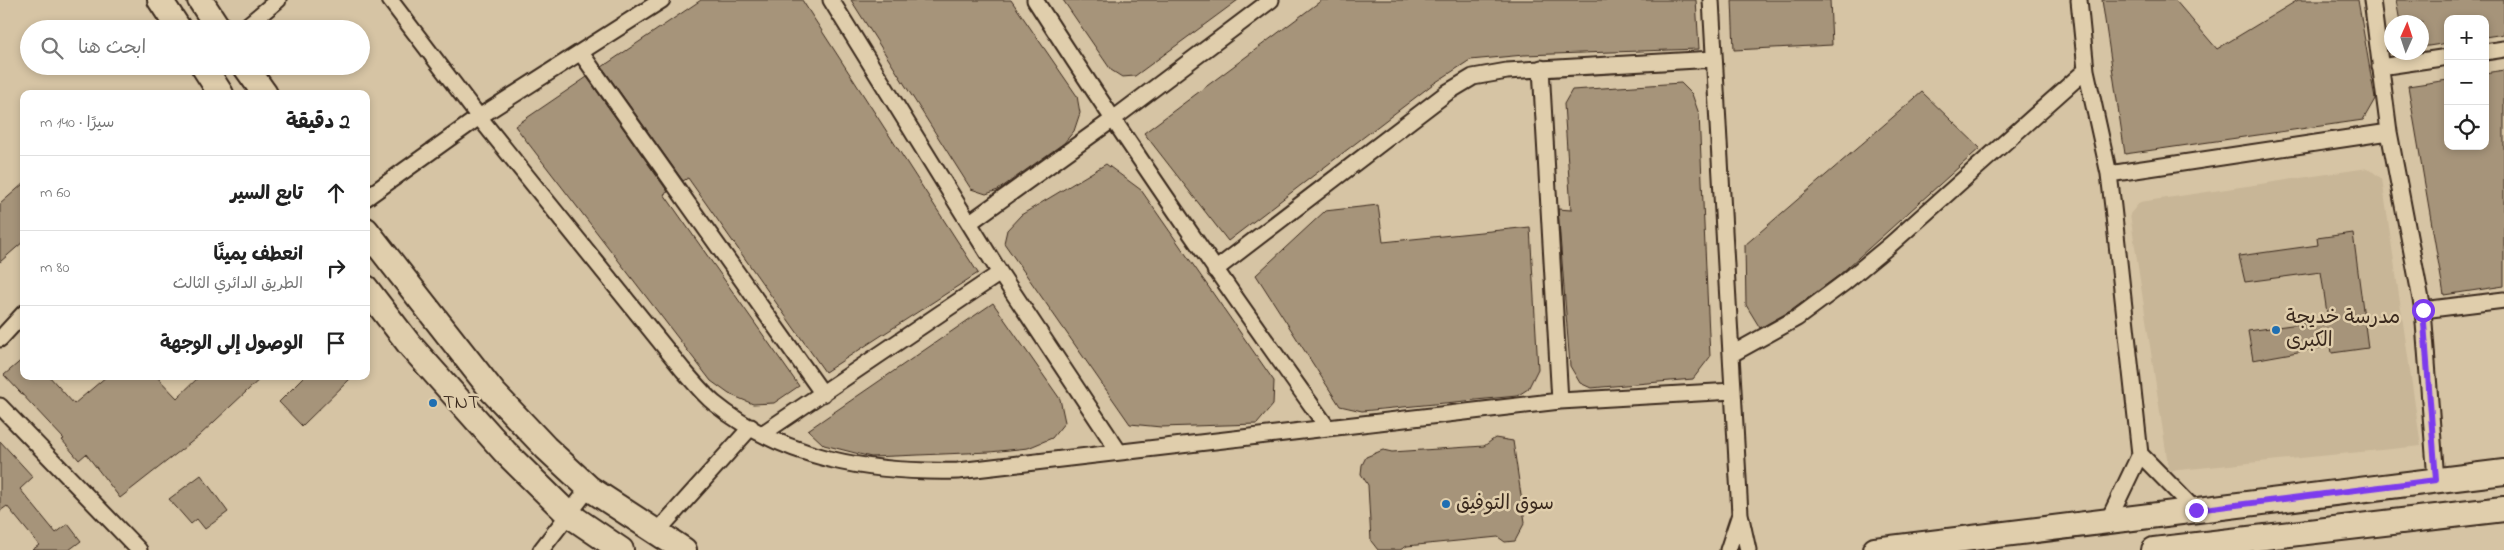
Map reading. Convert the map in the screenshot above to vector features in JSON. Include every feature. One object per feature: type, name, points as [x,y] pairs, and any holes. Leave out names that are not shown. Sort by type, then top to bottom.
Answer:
[{"type":"main road","points":[[160,0],[173,20]]},
{"type":"main road","points":[[200,0],[213,20]]},
{"type":"main road","points":[[209,75],[218,90]]},
{"type":"main road","points":[[251,75],[262,90]]},
{"type":"main road","points":[[370,235],[494,392],[546,448],[589,488],[684,550]]},
{"type":"main road","points":[[370,293],[409,344],[486,431],[568,514],[621,550]]},
{"type":"main road","points":[[1875,550],[2107,523],[2196,510],[2504,472]]},
{"type":"main road","points":[[2154,550],[2504,509]]},
{"type":"street","points":[[254,20],[278,0]]},
{"type":"street","points":[[390,0],[479,117],[683,370],[714,403],[757,430],[817,458],[913,472],[958,471],[1560,401],[1733,391]]},
{"type":"street","points":[[370,195],[479,117],[662,0]]},
{"type":"street","points":[[832,0],[1000,273],[1119,452]]},
{"type":"street","points":[[1035,0],[1112,120],[1215,270],[1327,427]]},
{"type":"street","points":[[969,222],[1112,120],[1271,0]]},
{"type":"street","points":[[1711,0],[1740,514],[1748,550]]},
{"type":"street","points":[[2079,0],[2086,70],[2109,174],[2140,454],[2107,523]]},
{"type":"street","points":[[2372,0],[2389,132],[2423,310],[2436,480]]},
{"type":"street","points":[[2489,51],[2504,49]]},
{"type":"street","points":[[580,54],[823,394]]},
{"type":"street","points":[[2380,67],[2444,58]]},
{"type":"street","points":[[1215,270],[1454,88],[1473,77],[1541,68],[1714,59]]},
{"type":"street","points":[[1541,68],[1560,401]]},
{"type":"street","points":[[1732,354],[1797,318],[1844,282],[1912,226],[2086,70]]},
{"type":"street","points":[[2109,174],[2389,132]]},
{"type":"street","points":[[656,533],[757,430],[823,394],[1000,273]]},
{"type":"street","points":[[2423,310],[2504,300]]},
{"type":"street","points":[[0,339],[20,317]]},
{"type":"street","points":[[0,406],[139,550]]},
{"type":"street","points":[[2140,454],[2196,510]]},
{"type":"street","points":[[542,550],[589,488]]},
{"type":"street","points":[[1728,550],[1740,514]]},
{"type":"shaded area","name":"مدرسة خديجة الكبرى","points":[[2368,168],[2382,179],[2421,446],[2169,471],[2130,214],[2140,202]]},
{"type":"building","points":[[701,0],[802,0],[978,273],[825,372],[688,178],[683,181],[602,67]]},
{"type":"building","points":[[851,0],[1011,0],[1077,96],[1080,113],[1074,131],[1064,143],[998,190],[986,194],[971,189]]},
{"type":"building","points":[[1063,0],[1238,0],[1135,76],[1122,77],[1111,70]]},
{"type":"building","points":[[1322,0],[1696,0],[1699,49],[1524,55],[1470,60],[1433,84],[1228,241],[1144,133]]},
{"type":"building","points":[[1732,0],[1830,0],[1832,45],[1734,50]]},
{"type":"building","points":[[2102,0],[2175,0],[2217,49],[2298,0],[2358,0],[2375,99],[2363,120],[2125,154]]},
{"type":"building","points":[[2396,0],[2504,0],[2504,34],[2489,36],[2489,15],[2444,15],[2444,44],[2429,46],[2429,15],[2399,15]]},
{"type":"building","points":[[2504,70],[2504,286],[2444,295],[2408,86],[2444,81],[2444,150],[2489,150],[2489,72]]},
{"type":"building","points":[[587,77],[668,192],[664,194],[799,386],[774,403],[753,404],[729,394],[711,381],[515,126]]},
{"type":"building","points":[[1681,83],[1692,94],[1699,114],[1710,357],[1693,379],[1591,388],[1580,383],[1570,366],[1558,209],[1571,210],[1564,104],[1572,90]]},
{"type":"building","points":[[1922,92],[1980,148],[1838,276],[1792,310],[1760,328],[1746,305],[1745,245]]},
{"type":"building","points":[[1106,164],[1141,190],[1274,381],[1273,405],[1257,424],[1161,427],[1130,424],[1004,243],[1007,230],[1021,215]]},
{"type":"building","points":[[20,186],[20,244],[0,262],[0,204]]},
{"type":"building","points":[[1378,205],[1383,242],[1530,227],[1538,369],[1528,389],[1517,396],[1362,411],[1340,406],[1256,275],[1325,211]]},
{"type":"building","points":[[2353,233],[2368,348],[2332,353],[2331,346],[2253,360],[2248,331],[2328,320],[2321,272],[2245,282],[2239,256],[2318,245],[2317,238]]},
{"type":"building","points":[[993,303],[1060,399],[1065,422],[1052,438],[1028,448],[990,452],[871,457],[824,445],[808,430]]},
{"type":"building","points":[[20,361],[20,380],[53,380],[74,404],[102,380],[160,380],[177,398],[196,380],[259,380],[199,436],[120,498],[86,454],[79,460],[62,440],[64,439],[4,375]]},
{"type":"building","points":[[301,380],[349,380],[302,426],[279,402]]},
{"type":"building","name":"سوق التوفيق","points":[[1495,438],[1513,441],[1525,522],[1515,541],[1505,542],[1498,537],[1407,546],[1400,550],[1378,550],[1371,541],[1368,485],[1361,474],[1362,465],[1366,457],[1383,450],[1392,452],[1484,446]]},
{"type":"building","points":[[0,441],[33,477],[20,489],[56,533],[68,524],[81,541],[69,550],[32,550],[39,545],[7,506],[0,511]]},
{"type":"building","points":[[201,475],[228,512],[205,529],[197,519],[191,524],[169,499]]},
{"type":"place","name":"مدرسة خديجة الكبرى","points":[[2276,330]]},
{"type":"place","name":"TNT","points":[[433,403]]},
{"type":"place","name":"سوق التوفيق","points":[[1446,504]]},
{"type":"route","points":[[2196,510],[2436,480],[2423,310]]}]
